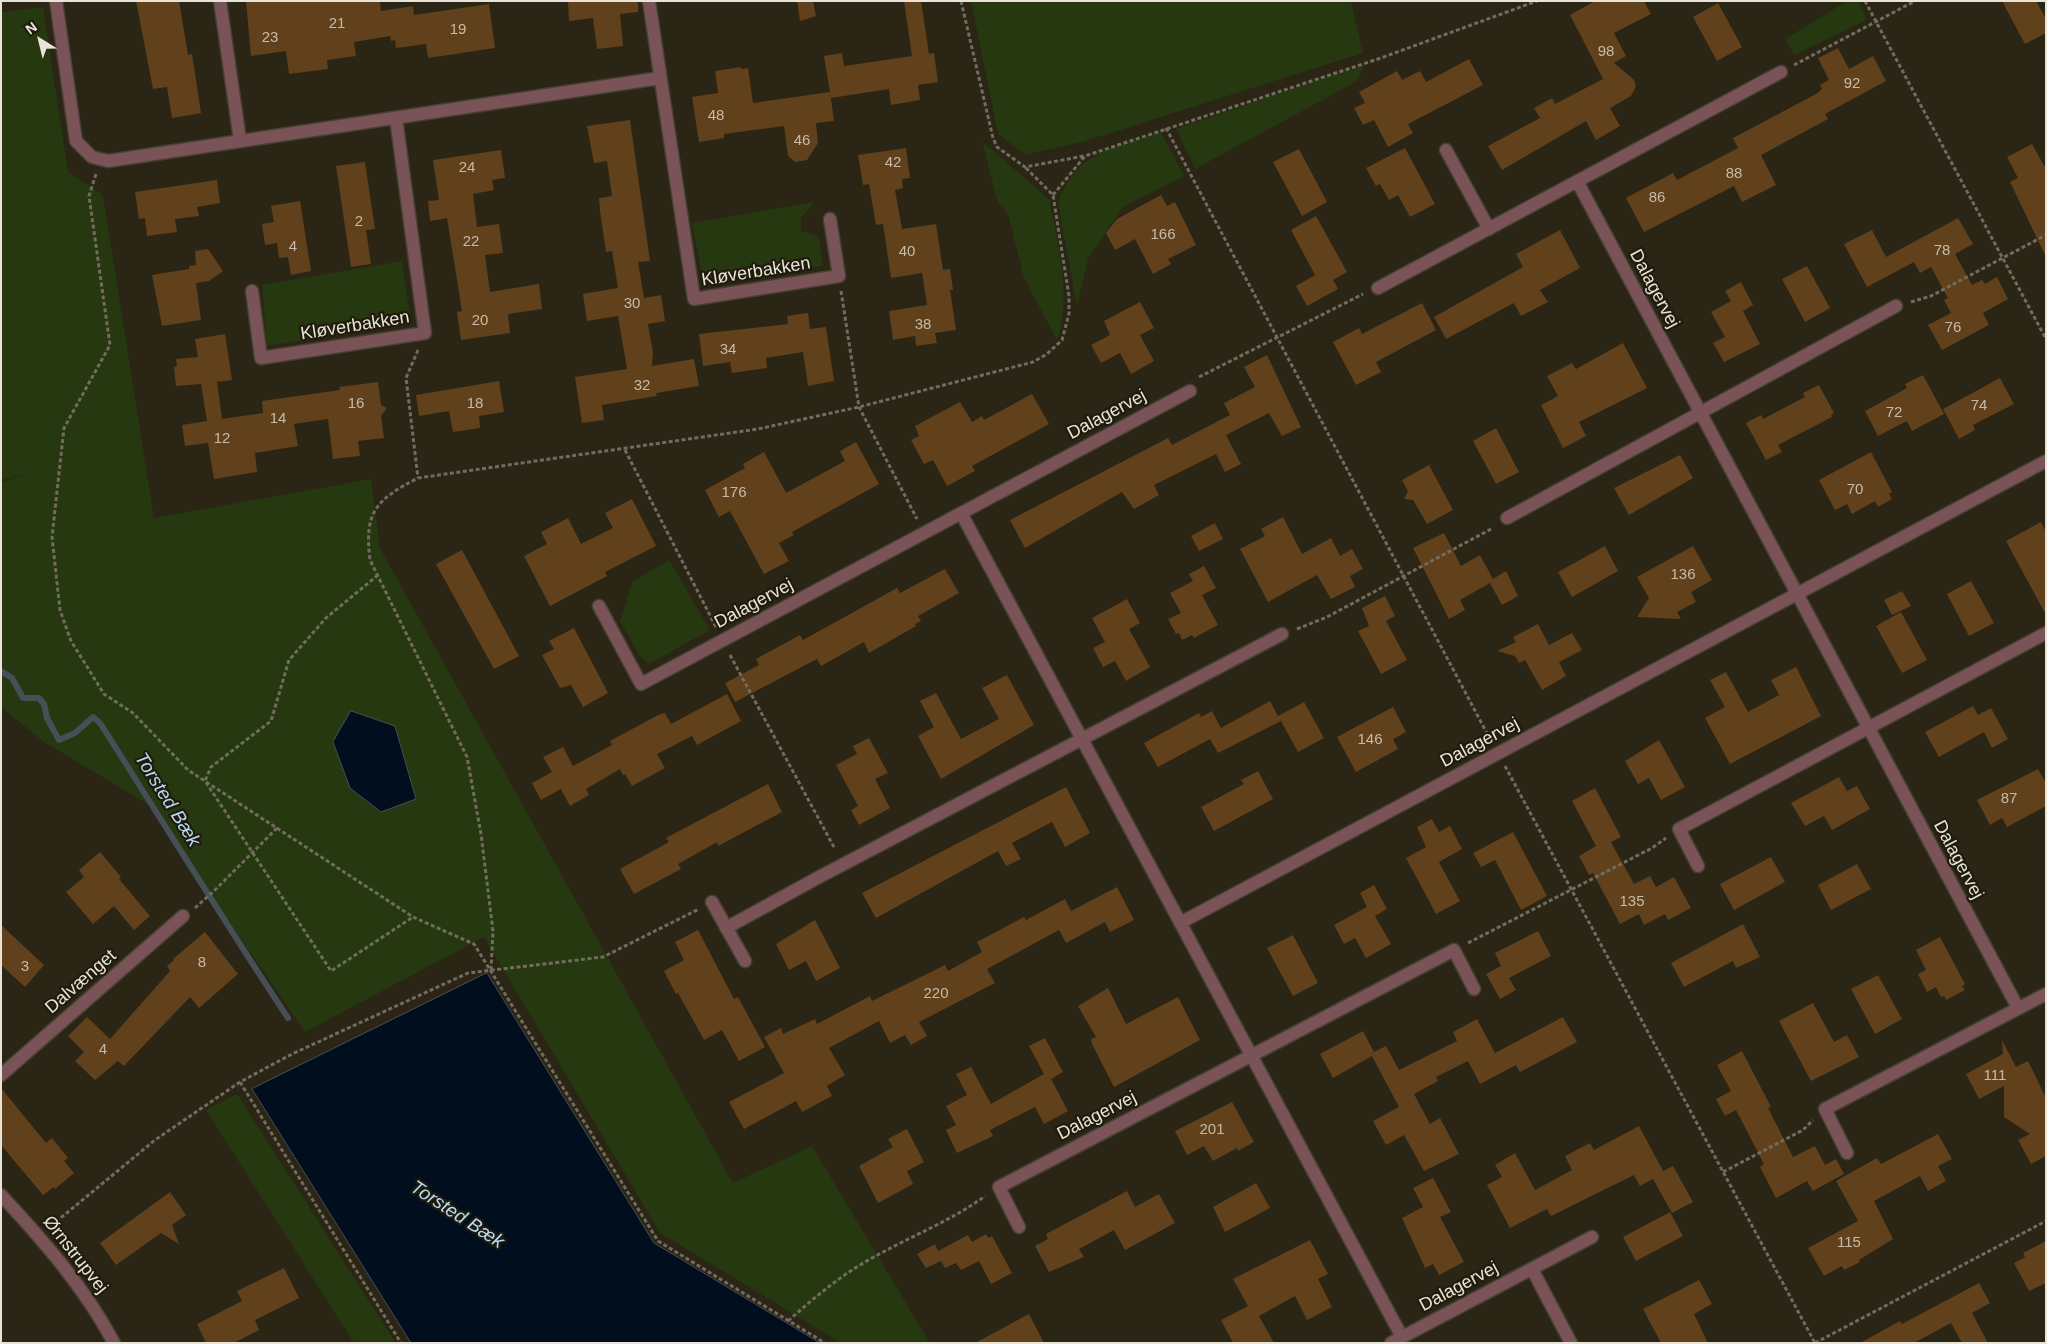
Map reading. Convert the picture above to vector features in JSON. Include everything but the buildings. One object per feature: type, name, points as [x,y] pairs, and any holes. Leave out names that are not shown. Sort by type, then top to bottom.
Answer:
[{"type":"street","points":[[56,1],[76,141],[92,157],[108,161],[660,78]]},
{"type":"street","points":[[220,1],[240,140]]},
{"type":"street","name":"Kløverbakken","points":[[649,1],[694,299],[839,276]]},
{"type":"street","points":[[1378,288],[1781,72]]},
{"type":"street","name":"Kløverbakken","points":[[252,291],[261,358],[425,333],[396,118]]},
{"type":"street","points":[[1446,150],[1489,229]]},
{"type":"street","name":"Dalagervej","points":[[1577,182],[2018,1008]]},
{"type":"street","points":[[830,219],[839,276]]},
{"type":"street","points":[[1507,518],[1896,306]]},
{"type":"street","name":"Dalagervej","points":[[600,606],[641,684],[1190,391]]},
{"type":"street","name":"Dalagervej","points":[[1180,923],[2046,461]]},
{"type":"street","name":"Dalagervej","points":[[961,513],[1251,1055],[1396,1340],[1592,1237]]},
{"type":"street","points":[[1698,866],[1679,829],[2046,633]]},
{"type":"street","points":[[726,928],[1282,634]]},
{"type":"street","points":[[712,902],[745,961]]},
{"type":"street","name":"Dalvænget","points":[[1,1075],[184,916]]},
{"type":"street","points":[[1454,950],[1474,989]]},
{"type":"street","name":"Dalagervej","points":[[998,1187],[1454,950]]},
{"type":"street","points":[[1848,1153],[1825,1109],[2046,994]]},
{"type":"street","points":[[998,1187],[1020,1227]]},
{"type":"street","name":"Ørnstrupvej","points":[[1,1195],[39,1236],[99,1314],[114,1343]]},
{"type":"street","points":[[1532,1268],[1571,1343]]},
{"type":"path","points":[[491,970],[492,931],[490,911],[481,834],[467,756],[370,560],[367,534],[374,511],[391,492],[418,478],[625,450],[758,429],[859,408],[1010,370],[1047,354],[1062,340],[1069,314],[1070,296],[1053,195],[1025,167],[997,147],[993,138],[961,1]]},
{"type":"path","points":[[1025,167],[1085,156],[1378,59],[1537,1]]},
{"type":"path","points":[[1865,1],[2046,339]]},
{"type":"path","points":[[1781,72],[1916,1]]},
{"type":"path","points":[[1166,128],[1402,577],[1815,1343],[2046,1220]]},
{"type":"path","points":[[1053,195],[1085,156]]},
{"type":"path","points":[[101,159],[89,196],[110,346],[64,428],[52,536],[60,610],[71,641],[104,694],[133,713],[188,770],[413,917],[474,944],[658,1241],[825,1343]]},
{"type":"path","points":[[1896,306],[1931,296],[2046,235]]},
{"type":"path","points":[[839,276],[859,408],[924,533]]},
{"type":"path","points":[[1190,391],[1198,377],[1378,288]]},
{"type":"path","points":[[418,478],[406,378],[425,333]]},
{"type":"path","points":[[625,450],[723,641],[844,864]]},
{"type":"path","points":[[1282,634],[1327,617],[1482,535],[1507,518]]},
{"type":"path","points":[[205,781],[211,767],[271,721],[289,660],[326,618],[378,575]]},
{"type":"path","points":[[205,781],[331,971],[413,917]]},
{"type":"path","points":[[196,906],[216,890],[277,828]]},
{"type":"path","points":[[1454,950],[1652,848],[1679,829]]},
{"type":"path","points":[[39,1236],[155,1140],[240,1082],[292,1054],[468,973],[603,958],[712,902]]},
{"type":"path","points":[[240,1082],[401,1343]]},
{"type":"path","points":[[1723,1172],[1803,1130],[1825,1109]]},
{"type":"path","points":[[788,1321],[827,1287],[873,1257],[965,1211],[998,1187]]},
{"type":"green space","points":[[971,1],[1351,1],[1363,53],[1082,142],[1025,155],[998,134]]},
{"type":"green space","points":[[1847,1],[1858,1],[1867,20],[1794,55],[1785,39]]},
{"type":"green space","points":[[43,7],[68,172],[103,195],[154,518],[371,479],[380,548],[733,1183],[812,1146],[930,1343],[841,1343],[660,1233],[484,937],[305,1032],[149,805],[44,742],[1,707],[1,482],[26,475],[1,480],[1,12]]},
{"type":"green space","points":[[1365,64],[1356,82],[1195,169],[1176,129]]},
{"type":"green space","points":[[1161,132],[1184,176],[1123,207],[1088,259],[1077,305],[1058,203],[1066,186],[1075,172],[1099,154],[1113,147]]},
{"type":"green space","points":[[982,141],[1050,200],[1060,252],[1064,288],[1062,323],[1057,340],[1024,278],[1008,214],[998,203]]},
{"type":"green space","points":[[814,202],[801,218],[801,231],[819,237],[823,266],[704,284],[692,223]]},
{"type":"green space","points":[[402,261],[411,322],[267,346],[262,285]]},
{"type":"green space","points":[[669,560],[710,630],[649,664],[640,656],[620,622],[632,582]]},
{"type":"green space","points":[[237,1094],[396,1343],[354,1343],[206,1110]]},
{"type":"water","points":[[351,711],[395,726],[416,799],[381,812],[350,788],[333,742]]},
{"type":"water","points":[[487,973],[654,1243],[820,1343],[411,1343],[252,1089]]},
{"type":"waterway","name":"Torsted Bæk","points":[[1,671],[12,678],[23,698],[39,698],[44,704],[47,718],[59,740],[75,733],[93,717],[100,723],[288,1018]]}]
